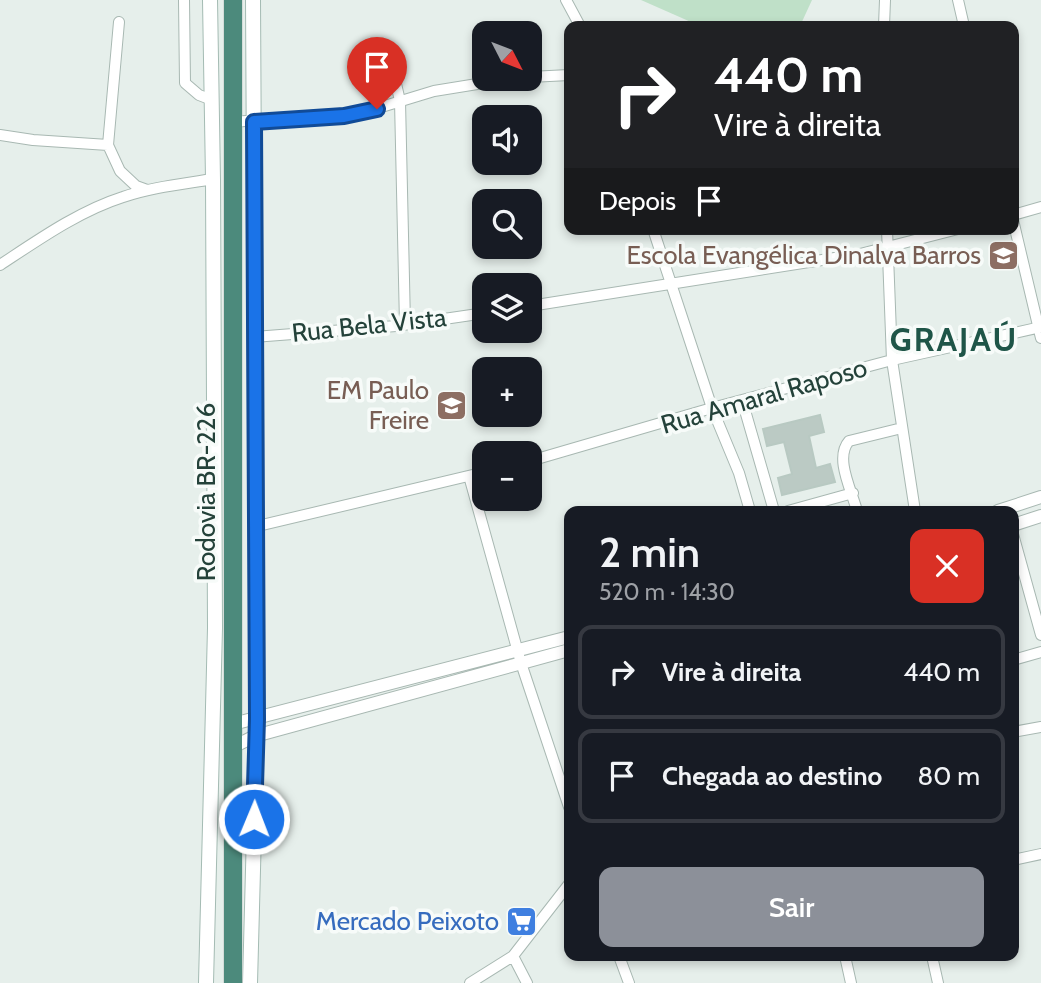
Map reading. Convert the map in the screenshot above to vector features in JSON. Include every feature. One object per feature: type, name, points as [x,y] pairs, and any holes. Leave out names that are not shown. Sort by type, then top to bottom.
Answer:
[{"type":"highway","name":"Rodovia BR-226","points":[[233,0],[233,983]]},
{"type":"main road","points":[[206,983],[215,628],[214,179],[210,0]]},
{"type":"main road","points":[[250,983],[257,719],[253,0]]},
{"type":"street","points":[[184,0],[185,83],[199,95],[212,100]]},
{"type":"street","points":[[566,0],[577,21]]},
{"type":"street","points":[[884,21],[885,0]]},
{"type":"street","points":[[958,0],[963,21]]},
{"type":"street","points":[[119,22],[108,145],[120,171],[136,186],[147,190]]},
{"type":"street","points":[[388,49],[400,101],[405,324]]},
{"type":"street","points":[[542,76],[564,75]]},
{"type":"street","points":[[232,122],[365,113],[434,91],[472,85]]},
{"type":"street","points":[[0,135],[108,145]]},
{"type":"street","points":[[0,265],[108,202],[147,190],[214,179]]},
{"type":"street","points":[[1019,215],[1041,207]]},
{"type":"street","points":[[655,235],[712,408],[739,473],[749,506]]},
{"type":"street","points":[[887,235],[892,360],[914,506]]},
{"type":"street","points":[[542,304],[860,254],[932,235]]},
{"type":"street","points":[[1017,235],[1040,331]]},
{"type":"street","name":"Rua Bela Vista","points":[[253,337],[405,324],[472,315]]},
{"type":"street","name":"Rua Amaral Raposo","points":[[542,458],[892,360],[1040,331]]},
{"type":"street","points":[[742,400],[773,506]]},
{"type":"street","points":[[856,506],[842,459],[845,446],[849,441],[902,428]]},
{"type":"street","points":[[739,473],[762,467]]},
{"type":"street","points":[[254,527],[472,475]]},
{"type":"street","points":[[469,476],[520,657],[564,792]]},
{"type":"street","points":[[807,506],[853,494]]},
{"type":"street","points":[[1013,506],[1041,497]]},
{"type":"street","points":[[1019,524],[1041,516]]},
{"type":"street","points":[[1019,556],[1041,635]]},
{"type":"street","points":[[233,747],[256,736],[520,657],[564,639]]},
{"type":"street","points":[[233,724],[520,657],[564,651]]},
{"type":"street","points":[[1019,658],[1041,653]]},
{"type":"street","points":[[1019,731],[1041,727]]},
{"type":"street","points":[[1019,859],[1041,854]]},
{"type":"street","points":[[470,983],[513,956],[564,890]]},
{"type":"street","points":[[513,956],[527,983]]},
{"type":"street","points":[[622,961],[629,983]]},
{"type":"street","points":[[846,961],[851,983]]},
{"type":"street","points":[[933,961],[938,983]]},
{"type":"green space","points":[[641,0],[812,0],[802,21],[689,21]]},
{"type":"building","points":[[820,415],[824,432],[809,436],[816,468],[830,464],[835,482],[782,495],[778,478],[792,474],[784,442],[767,446],[763,429]]},
{"type":"place","name":"Escola Evangélica Dinalva Barros","points":[[1004,255]]},
{"type":"place","name":"EM Paulo Freire","points":[[452,405]]},
{"type":"place","name":"Mercado Peixoto","points":[[522,921]]},
{"type":"district","name":"GRAJAÚ","points":[[954,339]]},
{"type":"route","points":[[254,819],[257,719],[254,122],[344,116],[377,109]]}]
